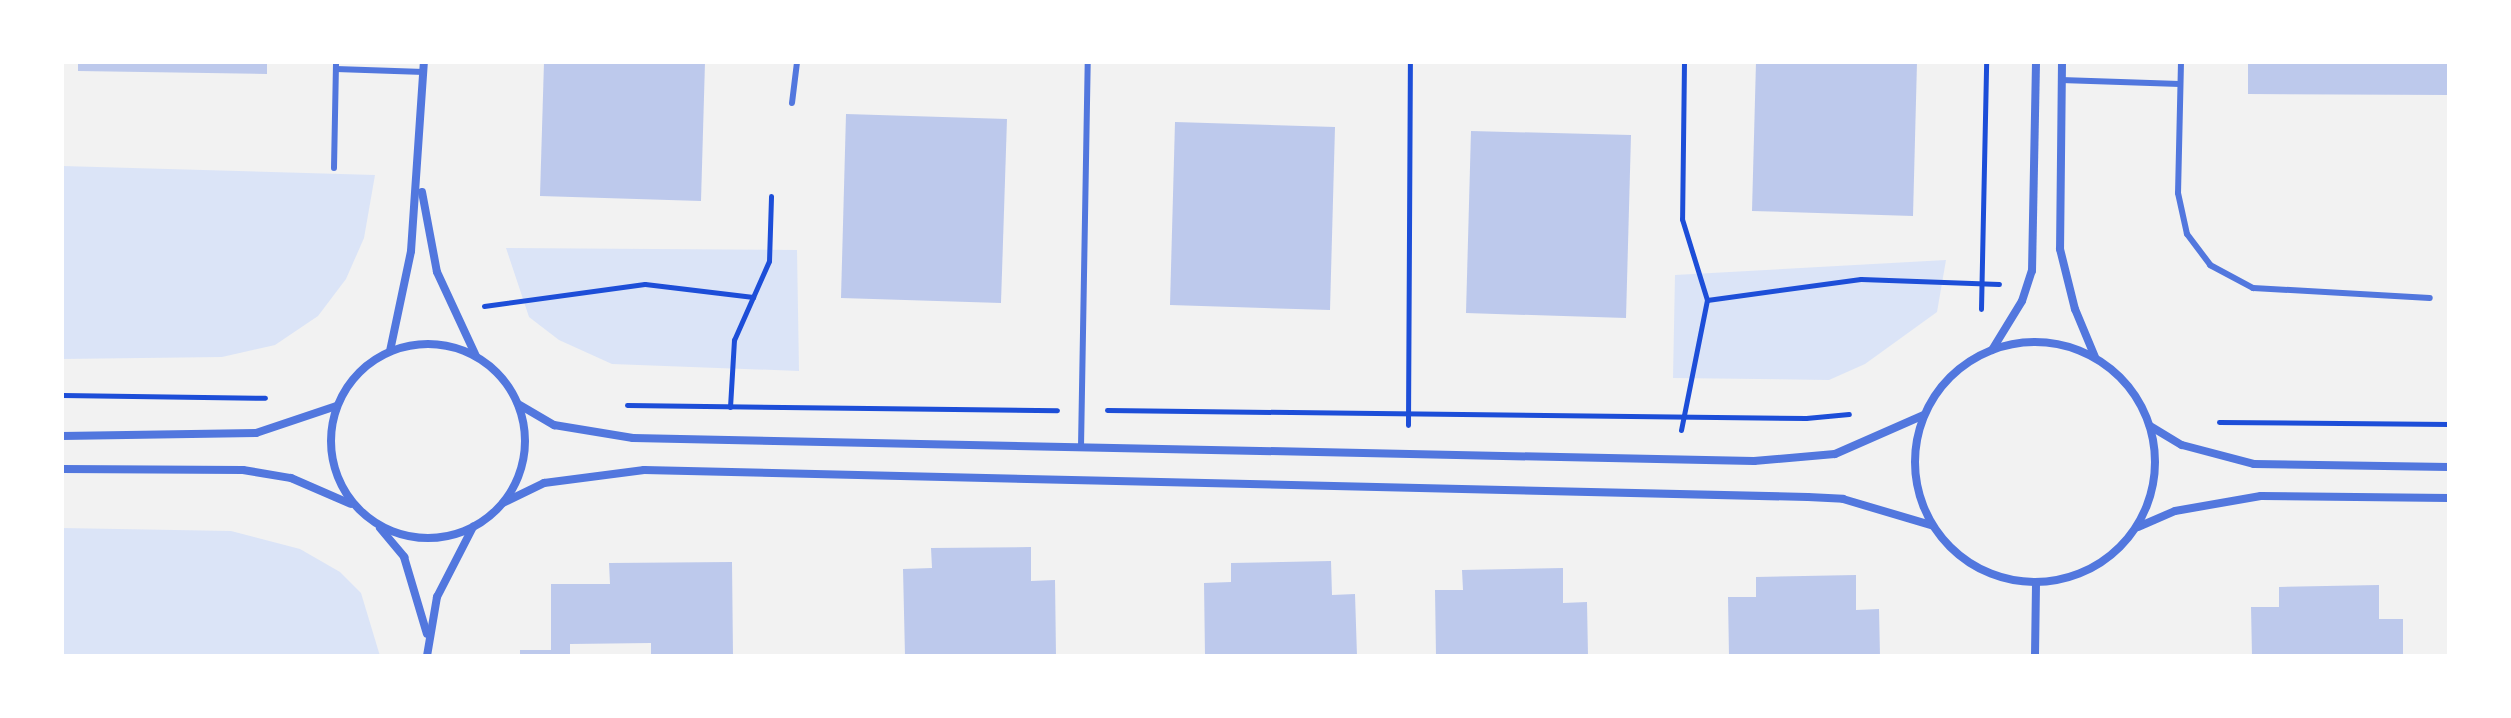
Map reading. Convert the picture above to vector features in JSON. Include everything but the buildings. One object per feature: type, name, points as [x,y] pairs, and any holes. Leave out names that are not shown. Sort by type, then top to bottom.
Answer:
[{"type":"street","points":[[390,351],[411,251],[420,174],[424,62]]},
{"type":"street","points":[[1992,350],[2028,285],[2032,271],[2036,62]]},
{"type":"street","points":[[2062,62],[2060,249],[2075,309],[2096,358],[2138,398],[2150,426],[2155,477],[2137,528]]},
{"type":"street","points":[[420,174],[426,234],[476,357]]},
{"type":"street","points":[[2096,358],[2050,343],[1992,350],[1937,390],[1924,415],[1914,476],[1931,525],[1951,550],[1977,568],[2036,583],[2094,568],[2137,528],[2175,511],[2261,496],[2449,498]]},
{"type":"street","points":[[354,505],[338,479],[331,455],[336,406],[348,383],[390,351],[434,344],[476,357],[503,379],[518,404],[524,454],[517,482],[503,503]]},
{"type":"street","points":[[518,404],[554,425],[586,433],[728,440],[1754,461],[1835,454],[1924,415]]},
{"type":"street","points":[[62,436],[256,433],[336,406]]},
{"type":"street","points":[[2150,426],[2182,445],[2254,464],[2449,467]]},
{"type":"street","points":[[62,469],[243,470],[291,478],[354,505],[378,525],[404,557],[427,635]]},
{"type":"street","points":[[378,525],[406,536],[436,538],[473,526],[503,503],[544,483],[588,473],[660,470],[1808,497],[1843,499],[1931,525]]},
{"type":"street","points":[[427,656],[427,635],[437,597],[473,526]]},
{"type":"street","points":[[2035,656],[2036,583]]},
{"type":"lane","points":[[792,103],[797,62]]},
{"type":"lane","points":[[1081,447],[1088,62]]},
{"type":"lane","points":[[2181,62],[2178,193],[2187,234],[2210,265],[2253,288],[2430,298]]},
{"type":"lane","points":[[334,168],[336,66],[424,72]]},
{"type":"lane","points":[[2061,80],[2180,84]]},
{"type":"path","points":[[1407,454],[1410,62]]},
{"type":"path","points":[[1675,459],[1707,300],[1682,219],[1684,62]]},
{"type":"path","points":[[1979,357],[1986,62]]},
{"type":"path","points":[[728,440],[734,340],[769,261],[771,196]]},
{"type":"path","points":[[1707,300],[1861,279],[2028,285]]},
{"type":"path","points":[[455,310],[645,284],[753,297]]},
{"type":"path","points":[[62,395],[279,395]]},
{"type":"path","points":[[624,405],[1684,417],[1852,414]]},
{"type":"path","points":[[2209,423],[2449,424]]},
{"type":"shaded area","points":[[62,166],[375,175],[364,238],[346,279],[318,316],[275,345],[222,357],[62,359]]},
{"type":"shaded area","points":[[506,248],[797,250],[799,371],[612,364],[559,340],[529,317]]},
{"type":"shaded area","points":[[1946,260],[1937,312],[1865,364],[1829,380],[1673,378],[1675,275]]},
{"type":"shaded area","points":[[62,528],[231,531],[300,549],[340,572],[361,593],[380,656],[62,656]]}]
